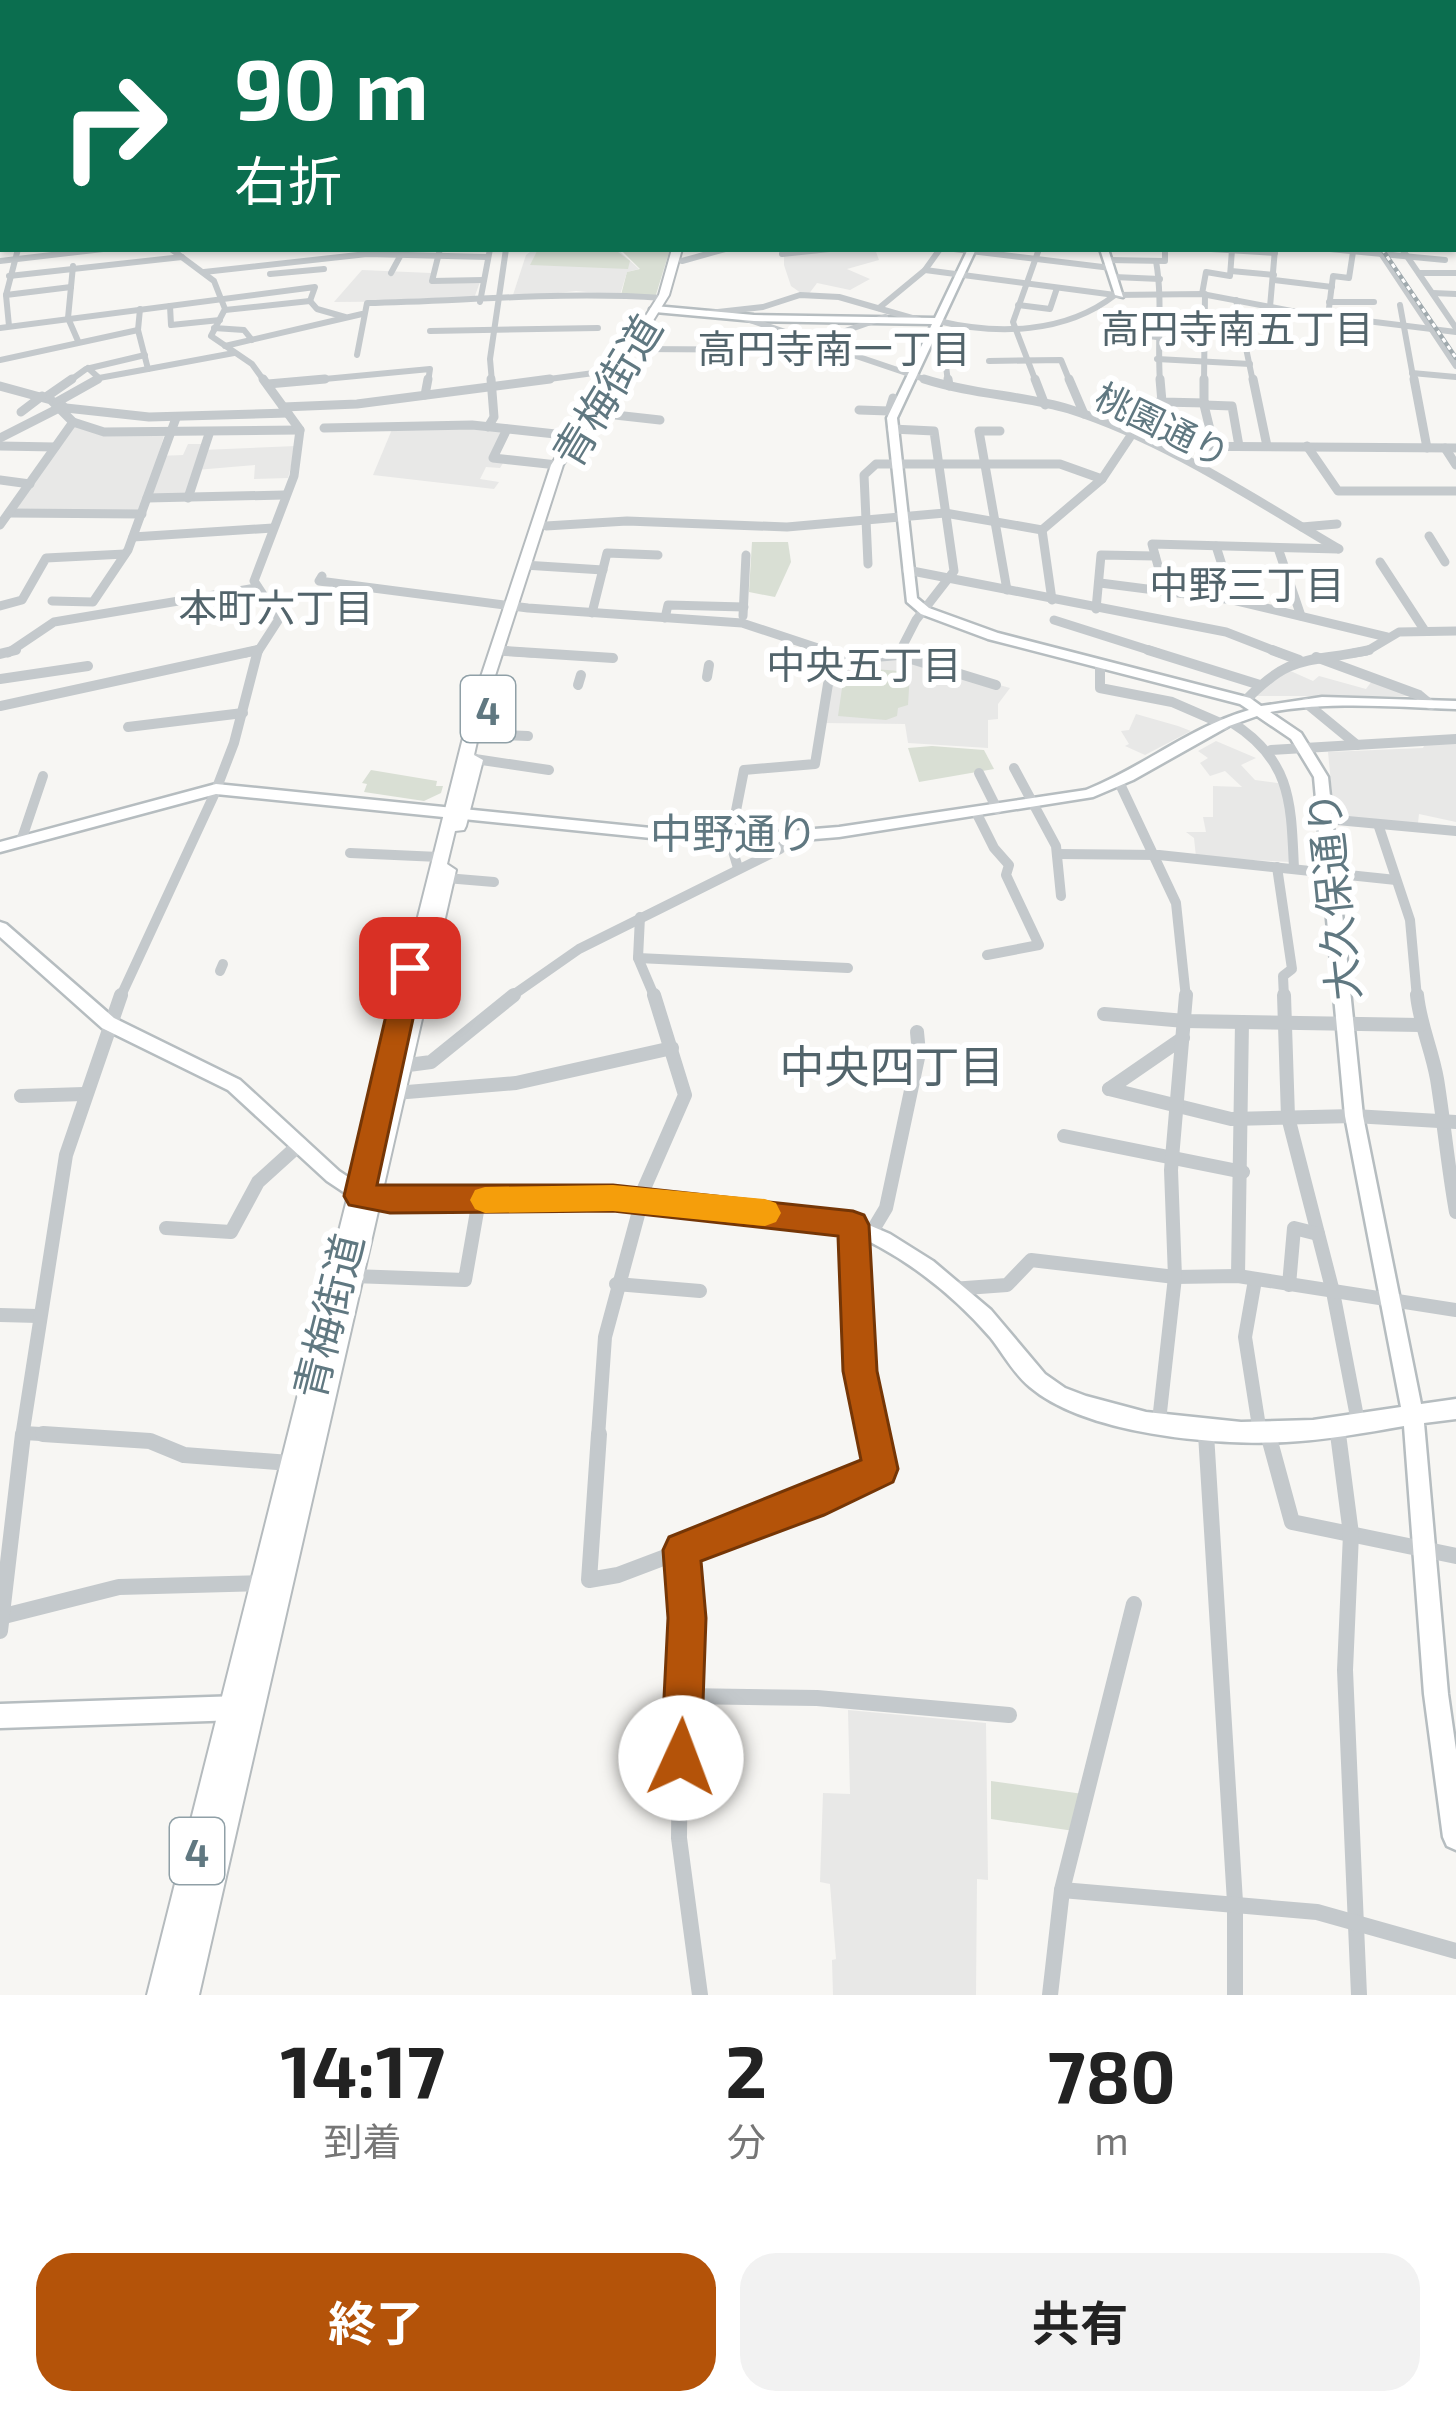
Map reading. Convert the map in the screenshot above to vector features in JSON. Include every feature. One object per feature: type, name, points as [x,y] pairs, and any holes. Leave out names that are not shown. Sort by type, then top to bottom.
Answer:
[{"type":"main road","points":[[926,610],[911,599],[892,418],[970,252]]},
{"type":"main road","name":"青梅街道","points":[[528,566],[566,463],[638,349],[681,253]]},
{"type":"main road","points":[[1109,264],[1117,295]]},
{"type":"main road","name":"青梅街道","points":[[184,1995],[261,1583],[290,1463],[395,1093],[446,878],[455,814],[557,464],[660,305]]},
{"type":"main road","points":[[660,305],[724,318],[880,314],[936,326]]},
{"type":"main road","name":"青梅街道","points":[[162,1995],[352,1276],[363,1197],[439,857],[475,759],[515,606]]},
{"type":"main road","name":"大久保通り","points":[[926,610],[1100,667],[1245,701],[1307,749],[1321,777],[1354,1116],[1413,1413],[1424,1550],[1446,1697],[1456,1837]]},
{"type":"main road","name":"中野通り","points":[[0,847],[216,789],[730,841],[780,839],[1035,803],[1119,782],[1228,723],[1263,711],[1306,704],[1454,706]]},
{"type":"main road","points":[[0,928],[108,1023],[234,1085],[363,1197],[640,1200],[862,1229],[952,1289],[996,1329],[1032,1376],[1060,1397],[1091,1411],[1264,1433],[1456,1409]]},
{"type":"main road","points":[[0,1716],[241,1708]]},
{"type":"street","points":[[17,252],[6,295],[5,327],[170,306],[220,314],[252,340]]},
{"type":"street","points":[[0,260],[67,252]]},
{"type":"street","points":[[75,252],[68,318],[78,341]]},
{"type":"street","points":[[175,252],[204,272],[220,314],[211,336],[268,384],[300,430],[294,476],[254,581],[280,620],[258,650],[243,713],[216,789],[108,1023],[66,1155],[38,1316],[1,1624],[119,1587],[261,1583]]},
{"type":"street","points":[[236,266],[239,252]]},
{"type":"street","points":[[488,427],[494,417],[491,386],[506,252]]},
{"type":"street","points":[[880,314],[938,252]]},
{"type":"street","points":[[985,252],[1079,265],[1165,261],[1165,252]]},
{"type":"street","points":[[1038,252],[1013,322],[1046,405]]},
{"type":"street","points":[[1133,252],[1144,278]]},
{"type":"street","points":[[1214,446],[1204,404],[1203,294],[1206,272],[1230,276],[1232,252]]},
{"type":"street","points":[[1328,316],[1334,277],[1349,278],[1353,252],[1445,260]]},
{"type":"street","points":[[926,270],[1117,295],[1203,294],[1432,331],[1456,330],[1404,252]]},
{"type":"street","points":[[204,272],[274,258],[339,253],[464,253],[504,262]]},
{"type":"street","points":[[439,253],[432,281],[483,280]]},
{"type":"street","points":[[455,281],[464,253]]},
{"type":"street","points":[[1381,253],[1456,366]]},
{"type":"street","points":[[392,273],[404,254]]},
{"type":"street","points":[[1270,307],[1275,254],[1291,261]]},
{"type":"street","points":[[480,302],[488,256]]},
{"type":"street","points":[[9,276],[182,257]]},
{"type":"street","points":[[268,292],[274,258]]},
{"type":"street","points":[[1156,261],[1162,295],[1157,334],[1162,401]]},
{"type":"street","points":[[1109,264],[1160,279]]},
{"type":"street","points":[[1071,290],[1079,265]]},
{"type":"street","points":[[270,274],[324,269]]},
{"type":"street","points":[[1231,271],[1332,287]]},
{"type":"street","points":[[1419,273],[1456,273]]},
{"type":"street","points":[[6,295],[71,287]]},
{"type":"street","points":[[1018,305],[1050,309],[1058,288]]},
{"type":"street","points":[[220,314],[268,292],[328,289]]},
{"type":"street","points":[[310,301],[314,290]]},
{"type":"street","points":[[357,355],[368,303],[500,301],[580,292],[660,305]]},
{"type":"street","points":[[1433,293],[1456,293]]},
{"type":"street","points":[[702,314],[763,307],[800,295],[839,297],[880,314]]},
{"type":"street","points":[[936,326],[1018,332],[1094,314],[1117,295]]},
{"type":"street","points":[[1236,300],[1268,446]]},
{"type":"street","points":[[170,306],[171,326],[296,301],[310,301],[317,309],[346,317]]},
{"type":"street","points":[[1329,302],[1374,302]]},
{"type":"street","points":[[1400,305],[1427,448]]},
{"type":"street","points":[[140,309],[137,330],[148,369]]},
{"type":"street","points":[[1420,312],[1456,311]]},
{"type":"street","points":[[0,442],[99,378],[362,314]]},
{"type":"street","points":[[812,343],[880,314],[920,320]]},
{"type":"street","name":"桃園通り","points":[[744,318],[949,386],[1084,414],[1162,446],[1339,549],[1278,548]]},
{"type":"street","points":[[936,326],[942,335],[949,386]]},
{"type":"street","points":[[430,331],[598,328]]},
{"type":"street","points":[[298,329],[302,345]]},
{"type":"street","points":[[0,360],[137,330]]},
{"type":"street","points":[[1183,331],[1204,333]]},
{"type":"street","points":[[1136,332],[1157,334]]},
{"type":"street","points":[[1245,338],[1260,339]]},
{"type":"street","points":[[1204,345],[1218,346]]},
{"type":"street","points":[[638,349],[798,350]]},
{"type":"street","points":[[21,412],[88,368],[145,355]]},
{"type":"street","points":[[1157,359],[1250,364]]},
{"type":"street","points":[[989,361],[1061,360],[1084,414]]},
{"type":"street","points":[[88,368],[99,378]]},
{"type":"street","points":[[268,384],[430,369],[431,425]]},
{"type":"street","points":[[0,386],[115,416],[176,418],[389,400],[616,370]]},
{"type":"street","points":[[1412,373],[1455,380]]},
{"type":"street","points":[[859,410],[889,411],[893,398]]},
{"type":"street","points":[[387,425],[389,400]]},
{"type":"street","points":[[1042,530],[1102,479],[1128,435],[1127,425],[1104,406],[1162,401],[1232,406],[1239,446]]},
{"type":"street","points":[[62,405],[73,422],[104,432],[169,435],[300,430]]},
{"type":"street","points":[[597,412],[660,420]]},
{"type":"street","points":[[104,432],[115,416]]},
{"type":"street","points":[[52,601],[93,602],[133,537],[176,418]]},
{"type":"street","points":[[0,525],[73,422]]},
{"type":"street","points":[[324,428],[431,425],[574,436]]},
{"type":"street","points":[[507,428],[493,458],[557,464]]},
{"type":"street","points":[[892,429],[934,431],[954,571],[898,655]]},
{"type":"street","points":[[1000,431],[979,430],[1007,590]]},
{"type":"street","points":[[266,445],[269,431]]},
{"type":"street","points":[[188,498],[209,434]]},
{"type":"street","points":[[0,442],[56,447]]},
{"type":"street","points":[[1162,446],[1450,448],[1456,465]]},
{"type":"street","points":[[1307,446],[1338,491],[1456,491]]},
{"type":"street","points":[[868,564],[864,475],[876,464],[1060,464],[1102,479]]},
{"type":"street","points":[[0,480],[30,484]]},
{"type":"street","points":[[147,498],[284,495]]},
{"type":"street","points":[[9,513],[142,514]]},
{"type":"street","points":[[546,526],[627,521],[787,526],[945,513],[1042,530]]},
{"type":"street","points":[[1302,527],[1337,524]]},
{"type":"street","points":[[133,537],[273,527]]},
{"type":"street","points":[[1042,530],[1052,601]]},
{"type":"street","points":[[1429,536],[1445,562]]},
{"type":"street","points":[[1165,592],[1152,544],[1278,548],[1301,616]]},
{"type":"street","points":[[1216,546],[1233,600]]},
{"type":"street","points":[[592,613],[607,553],[658,555]]},
{"type":"street","points":[[0,606],[22,600],[46,558],[125,554]]},
{"type":"street","points":[[742,623],[746,554]]},
{"type":"street","points":[[1096,609],[1100,555],[1155,556]]},
{"type":"street","points":[[1380,562],[1425,631]]},
{"type":"street","points":[[528,566],[603,570]]},
{"type":"street","points":[[907,570],[1226,632],[1299,660]]},
{"type":"street","points":[[322,576],[319,581],[515,606],[742,623],[852,659],[898,655],[996,685]]},
{"type":"street","points":[[1100,583],[1233,600],[1388,637],[1456,631]]},
{"type":"street","points":[[0,654],[13,652],[54,622],[256,588]]},
{"type":"street","points":[[665,618],[668,605],[744,607]]},
{"type":"street","points":[[1054,620],[1260,685]]},
{"type":"street","points":[[1245,701],[1260,685],[1299,660],[1367,651],[1388,637]]},
{"type":"street","points":[[0,706],[258,650]]},
{"type":"street","points":[[505,651],[613,658]]},
{"type":"street","points":[[1316,656],[1431,705]]},
{"type":"street","points":[[738,868],[730,841],[744,770],[815,764],[828,684],[852,659]]},
{"type":"street","points":[[0,679],[88,667]]},
{"type":"street","points":[[1100,667],[1100,688],[1174,703],[1258,735],[1288,781],[1294,869]]},
{"type":"street","points":[[1143,697],[1155,678]]},
{"type":"street","points":[[1306,704],[1358,746]]},
{"type":"street","points":[[128,727],[243,713]]},
{"type":"street","points":[[481,734],[528,736]]},
{"type":"street","points":[[1271,750],[1456,739]]},
{"type":"street","points":[[475,759],[549,770]]},
{"type":"street","points":[[1014,768],[1057,854],[1064,883],[1061,896]]},
{"type":"street","points":[[979,773],[998,809]]},
{"type":"street","points":[[21,842],[43,776]]},
{"type":"street","points":[[1119,782],[1176,902],[1187,989],[1172,1158],[1175,1277],[1159,1421]]},
{"type":"street","points":[[976,812],[994,848],[1009,865],[1006,875],[1039,945],[987,955]]},
{"type":"street","points":[[1326,819],[1456,831]]},
{"type":"street","points":[[1378,824],[1410,920],[1420,1025],[1437,1080],[1456,1212]]},
{"type":"street","points":[[400,1066],[431,1062],[563,959],[779,849],[780,839]]},
{"type":"street","points":[[350,853],[439,857]]},
{"type":"street","points":[[1057,854],[1154,855],[1396,880]]},
{"type":"street","points":[[1277,867],[1279,898],[1292,946],[1292,969],[1283,976],[1288,1117],[1333,1292],[1348,1423],[1351,1534],[1345,1670],[1359,1995]]},
{"type":"street","points":[[446,878],[494,882]]},
{"type":"street","points":[[640,917],[638,958],[664,1015],[685,1095],[640,1200],[605,1337],[589,1580],[618,1575],[811,1502],[881,1469],[860,1371],[862,1229],[886,1208],[919,1053],[917,1032]]},
{"type":"street","points":[[638,958],[848,968]]},
{"type":"street","points":[[1103,1014],[1185,1021],[1420,1025]]},
{"type":"street","points":[[1238,1276],[1242,1022]]},
{"type":"street","points":[[1183,1038],[1108,1090],[1244,1119],[1354,1116],[1456,1123]]},
{"type":"street","points":[[395,1093],[516,1082],[672,1048]]},
{"type":"street","points":[[21,1096],[84,1094]]},
{"type":"street","points":[[1064,1136],[1243,1172]]},
{"type":"street","points":[[166,1228],[231,1232],[242,1198],[264,1172],[300,1144]]},
{"type":"street","points":[[352,1276],[465,1280],[479,1200]]},
{"type":"street","points":[[1289,1285],[1294,1228],[1318,1234]]},
{"type":"street","points":[[952,1289],[1007,1285],[1031,1260],[1175,1277],[1238,1276],[1456,1310]]},
{"type":"street","points":[[1255,1280],[1245,1336],[1264,1433],[1292,1522],[1456,1556]]},
{"type":"street","points":[[616,1284],[700,1291]]},
{"type":"street","points":[[0,1315],[38,1316]]},
{"type":"street","points":[[1206,1427],[1235,1903],[1235,1995]]},
{"type":"street","points":[[24,1433],[150,1442],[184,1455],[290,1463]]},
{"type":"street","points":[[682,1550],[687,1618],[679,1840],[682,1891],[700,1966],[700,1995]]},
{"type":"street","points":[[1050,1995],[1062,1890],[1133,1604]]},
{"type":"street","points":[[684,1696],[817,1698],[1009,1715]]},
{"type":"street","points":[[1062,1890],[1317,1912],[1456,1951]]},
{"type":"shaded area","points":[[536,252],[618,252],[630,261],[628,269],[530,265]]},
{"type":"shaded area","points":[[620,252],[639,269],[627,272],[620,295],[576,291],[512,298],[526,255]]},
{"type":"shaded area","points":[[623,252],[669,252],[655,298],[621,295],[627,272],[640,269]]},
{"type":"shaded area","points":[[876,252],[879,260],[847,269],[870,279],[850,290],[817,283],[808,295],[791,286],[784,255]]},
{"type":"shaded area","points":[[362,270],[431,273],[429,282],[480,282],[473,301],[334,302]]},
{"type":"shaded area","points":[[75,424],[105,434],[164,436],[158,456],[183,455],[188,444],[202,444],[202,450],[296,446],[288,478],[254,479],[255,465],[196,470],[186,496],[145,497],[138,513],[12,512]]},
{"type":"shaded area","points":[[393,427],[504,430],[490,458],[505,460],[500,468],[486,467],[480,479],[499,482],[494,489],[373,475]]},
{"type":"shaded area","points":[[752,542],[788,542],[791,562],[775,597],[749,592]]},
{"type":"shaded area","points":[[902,657],[1010,688],[998,704],[998,719],[988,720],[988,748],[908,743],[905,724],[823,723],[830,685],[855,661]]},
{"type":"shaded area","points":[[864,668],[910,672],[908,705],[898,708],[897,716],[886,720],[838,716],[844,674]]},
{"type":"shaded area","points":[[1286,669],[1313,681],[1319,676],[1366,689],[1372,681],[1421,696],[1254,696]]},
{"type":"shaded area","points":[[1136,714],[1191,731],[1145,755],[1125,746],[1129,744],[1121,731],[1129,730]]},
{"type":"shaded area","points":[[1216,741],[1256,758],[1241,765],[1255,780],[1285,784],[1290,862],[1196,857],[1194,838],[1186,832],[1206,832],[1203,817],[1213,817],[1213,786],[1242,787],[1225,771],[1210,776],[1200,763],[1208,758],[1198,751]]},
{"type":"shaded area","points":[[1456,741],[1456,822],[1419,814],[1418,823],[1334,814],[1328,752],[1423,748]]},
{"type":"shaded area","points":[[908,748],[984,750],[994,769],[919,782]]},
{"type":"shaded area","points":[[371,770],[443,786],[441,793],[424,801],[364,792],[367,784],[362,783]]},
{"type":"shaded area","points":[[848,1710],[986,1723],[988,1880],[977,1879],[976,1995],[833,1995],[832,1960],[836,1959],[830,1884],[820,1882],[823,1793],[850,1794]]},
{"type":"shaded area","points":[[991,1781],[1083,1794],[1074,1831],[991,1819]]},
{"type":"railway","points":[[1384,252],[1456,358]]},
{"type":"slow traffic","points":[[485,1200],[613,1198],[765,1213]]},
{"type":"district","name":"高円寺南五丁目","points":[[1237,327]]},
{"type":"district","name":"高円寺南一丁目","points":[[834,347]]},
{"type":"district","name":"中野三丁目","points":[[1247,583]]},
{"type":"district","name":"本町六丁目","points":[[276,606]]},
{"type":"district","name":"中央五丁目","points":[[864,663]]},
{"type":"district","name":"中央四丁目","points":[[892,1065]]},
{"type":"route","points":[[410,968],[359,1196],[390,1200],[613,1198],[853,1225],[860,1371],[881,1469],[811,1502],[682,1550],[687,1618],[681,1758]]}]
